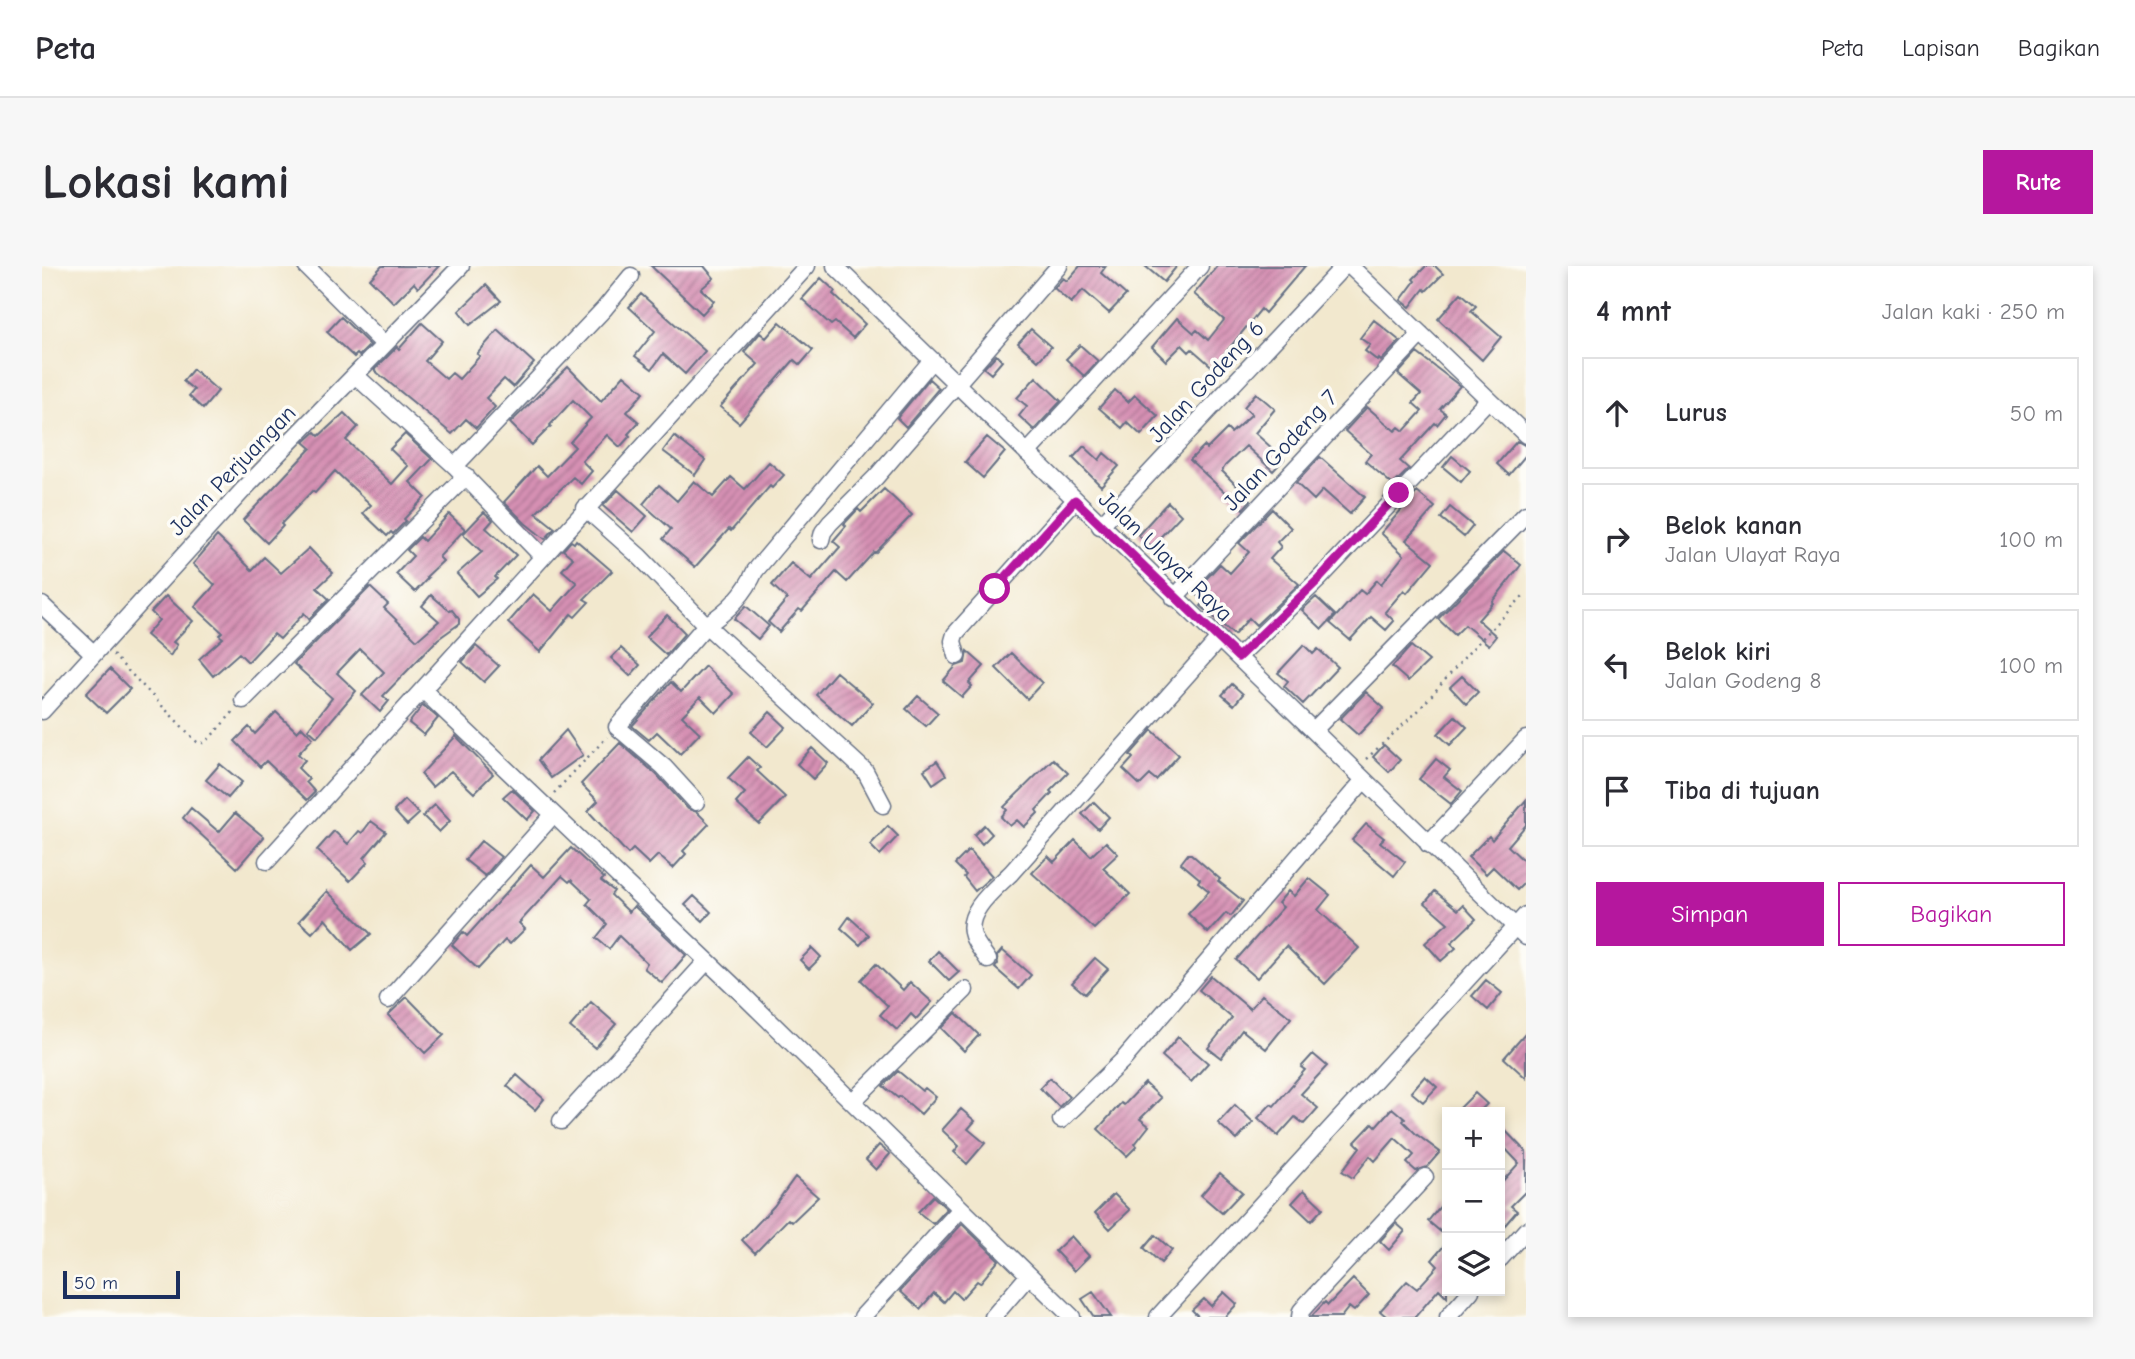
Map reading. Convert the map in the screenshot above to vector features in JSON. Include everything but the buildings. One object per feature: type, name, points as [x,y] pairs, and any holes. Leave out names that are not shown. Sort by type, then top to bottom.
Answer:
[{"type":"street","points":[[306,266],[384,344]]},
{"type":"street","name":"Jalan Perjuangan","points":[[42,711],[234,499],[461,266]]},
{"type":"street","points":[[268,861],[807,266]]},
{"type":"street","name":"Jalan Ulayat Raya","points":[[835,266],[1428,844],[1522,926]]},
{"type":"street","points":[[821,540],[830,523],[876,477],[1059,266]]},
{"type":"street","points":[[1027,453],[1200,266]]},
{"type":"street","name":"Jalan Godeng 6","points":[[1100,526],[1344,266]]},
{"type":"street","points":[[1350,266],[1526,435]]},
{"type":"street","points":[[243,700],[461,471],[631,276]]},
{"type":"street","name":"Jalan Godeng 7","points":[[1174,598],[1421,334]]},
{"type":"street","points":[[696,802],[664,767],[617,727],[706,625],[719,618],[741,595],[755,571],[932,360]]},
{"type":"street","points":[[355,375],[461,471],[543,556]]},
{"type":"street","points":[[1238,657],[1318,580],[1488,400]]},
{"type":"street","points":[[957,656],[953,640],[955,634],[1075,500]]},
{"type":"street","points":[[586,508],[640,557],[706,625],[865,771],[883,805]]},
{"type":"street","points":[[1314,730],[1526,514]]},
{"type":"street","points":[[42,605],[98,650]]},
{"type":"street","points":[[988,960],[972,934],[974,914],[1219,639]]},
{"type":"street","points":[[424,691],[853,1101],[1072,1317]]},
{"type":"street","points":[[1428,844],[1526,739]]},
{"type":"street","points":[[1061,1120],[1124,1059],[1359,776]]},
{"type":"street","points":[[388,1000],[548,811]]},
{"type":"street","points":[[1158,1317],[1522,926]]},
{"type":"street","points":[[561,1121],[708,961]]},
{"type":"street","points":[[853,1101],[965,990]]},
{"type":"street","points":[[1300,1317],[1307,1304],[1425,1177]]},
{"type":"street","points":[[862,1317],[961,1209]]},
{"type":"street","points":[[1505,1253],[1526,1230]]},
{"type":"street","points":[[993,1317],[1029,1275]]},
{"type":"street","points":[[1448,1317],[1467,1296]]},
{"type":"path","points":[[1359,776],[1470,651],[1526,593]]},
{"type":"path","points":[[98,650],[197,741],[203,743],[208,740],[243,700]]},
{"type":"path","points":[[548,811],[617,727]]},
{"type":"route","points":[[995,589],[1075,500],[1238,657],[1318,580],[1399,493]]}]
